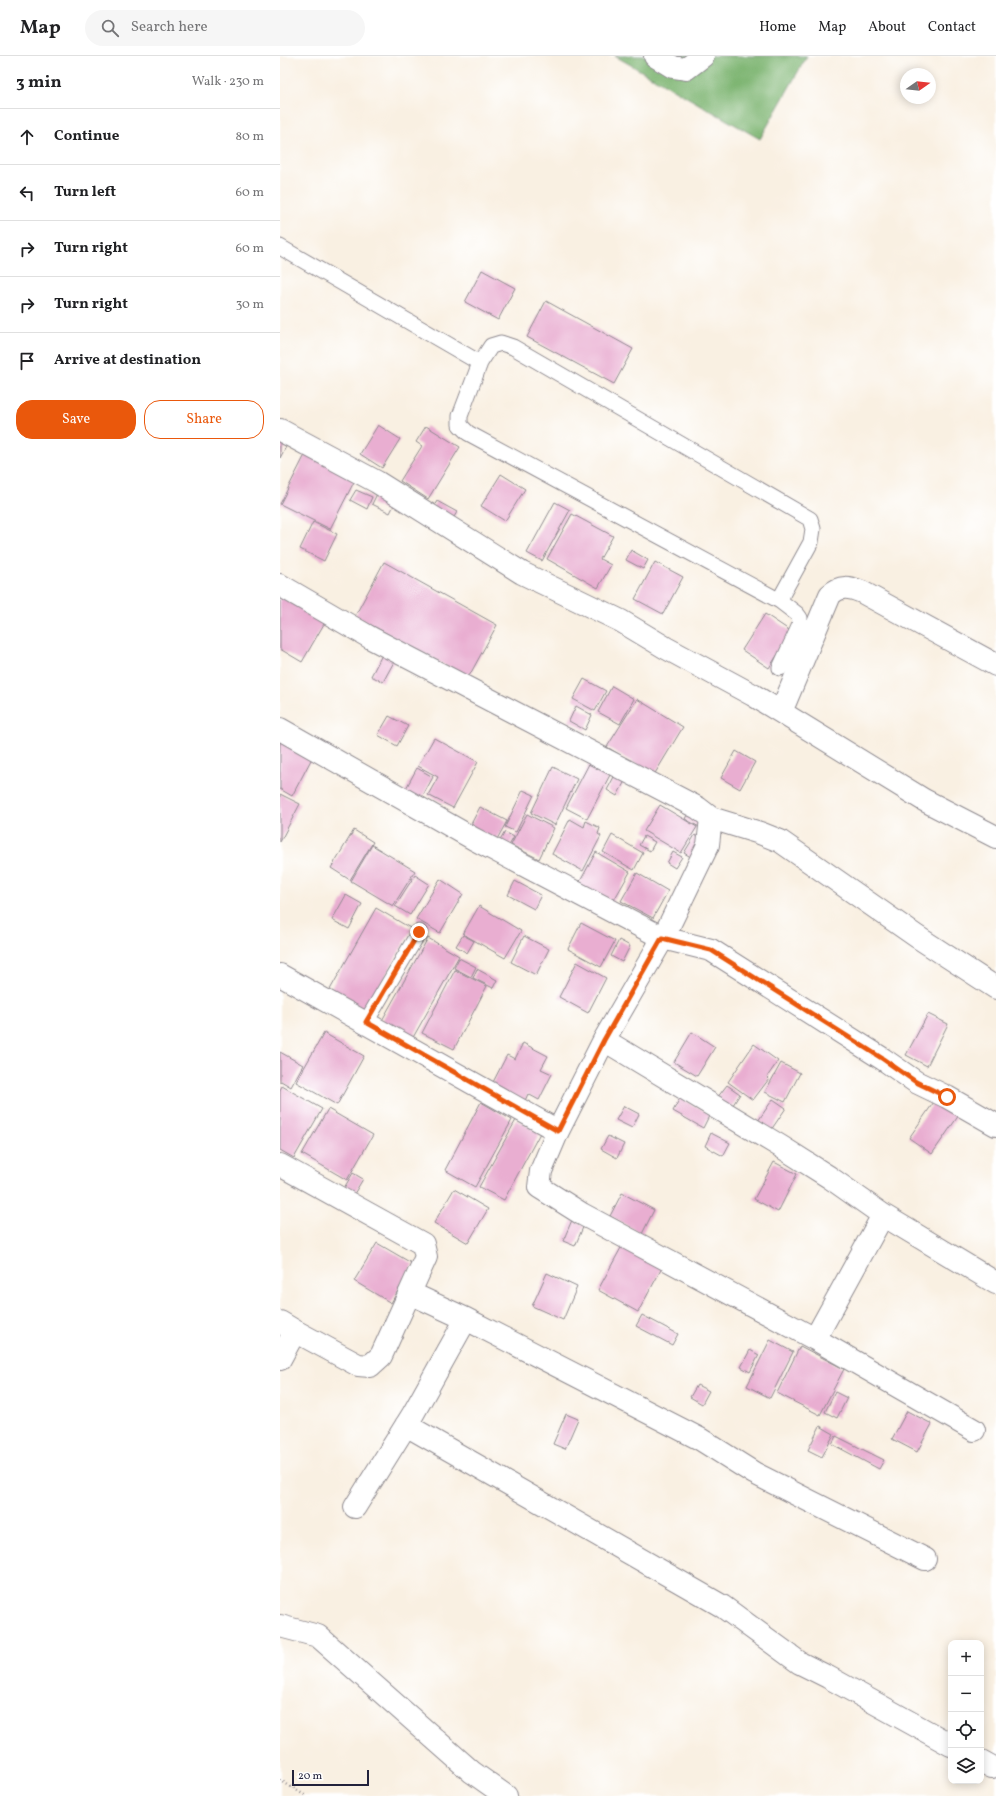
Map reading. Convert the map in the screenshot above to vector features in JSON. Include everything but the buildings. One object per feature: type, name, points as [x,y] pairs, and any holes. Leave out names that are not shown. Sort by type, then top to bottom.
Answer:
[{"type":"street","points":[[655,56],[673,67],[686,69],[703,56]]},
{"type":"street","points":[[280,430],[377,482],[522,573],[621,621],[666,648],[747,691],[924,800],[996,837]]},
{"type":"street","points":[[280,585],[371,638],[698,808],[711,818],[760,833],[780,841],[922,940],[996,988]]},
{"type":"street","points":[[781,712],[830,595],[840,588],[849,587],[862,592],[996,665]]},
{"type":"street","points":[[280,729],[474,839],[662,938],[711,950],[883,1059],[916,1082],[947,1097],[996,1125]]},
{"type":"street","points":[[711,818],[708,845],[662,938],[604,1040],[558,1131],[541,1171],[539,1187],[582,1214],[815,1339],[974,1430]]},
{"type":"street","points":[[280,975],[558,1131]]},
{"type":"street","points":[[604,1040],[805,1162],[883,1215],[996,1284]]},
{"type":"street","points":[[280,1165],[423,1244],[426,1257],[381,1356],[370,1366],[358,1365],[287,1326],[280,1359]]},
{"type":"street","points":[[815,1339],[883,1215]]},
{"type":"street","points":[[410,1293],[466,1319],[714,1447],[754,1473],[925,1559]]},
{"type":"street","points":[[355,1507],[406,1425],[466,1319]]},
{"type":"street","points":[[406,1425],[722,1606],[800,1663],[948,1743]]},
{"type":"street","points":[[280,1626],[318,1636],[472,1772],[506,1796]]},
{"type":"lane","points":[[280,247],[480,363]]},
{"type":"lane","points":[[780,601],[782,593],[811,542],[813,529],[810,519],[513,347],[501,344],[491,346],[480,363],[460,416],[460,425],[468,432],[780,601],[800,618],[799,627],[780,668]]},
{"type":"lane","points":[[366,1022],[419,932]]},
{"type":"path","points":[[280,1780],[306,1796]]},
{"type":"green space","points":[[615,56],[807,56],[760,139]]},
{"type":"route","points":[[419,932],[366,1022],[558,1131],[604,1040],[662,938],[711,950],[883,1059],[916,1082],[947,1097]]}]
